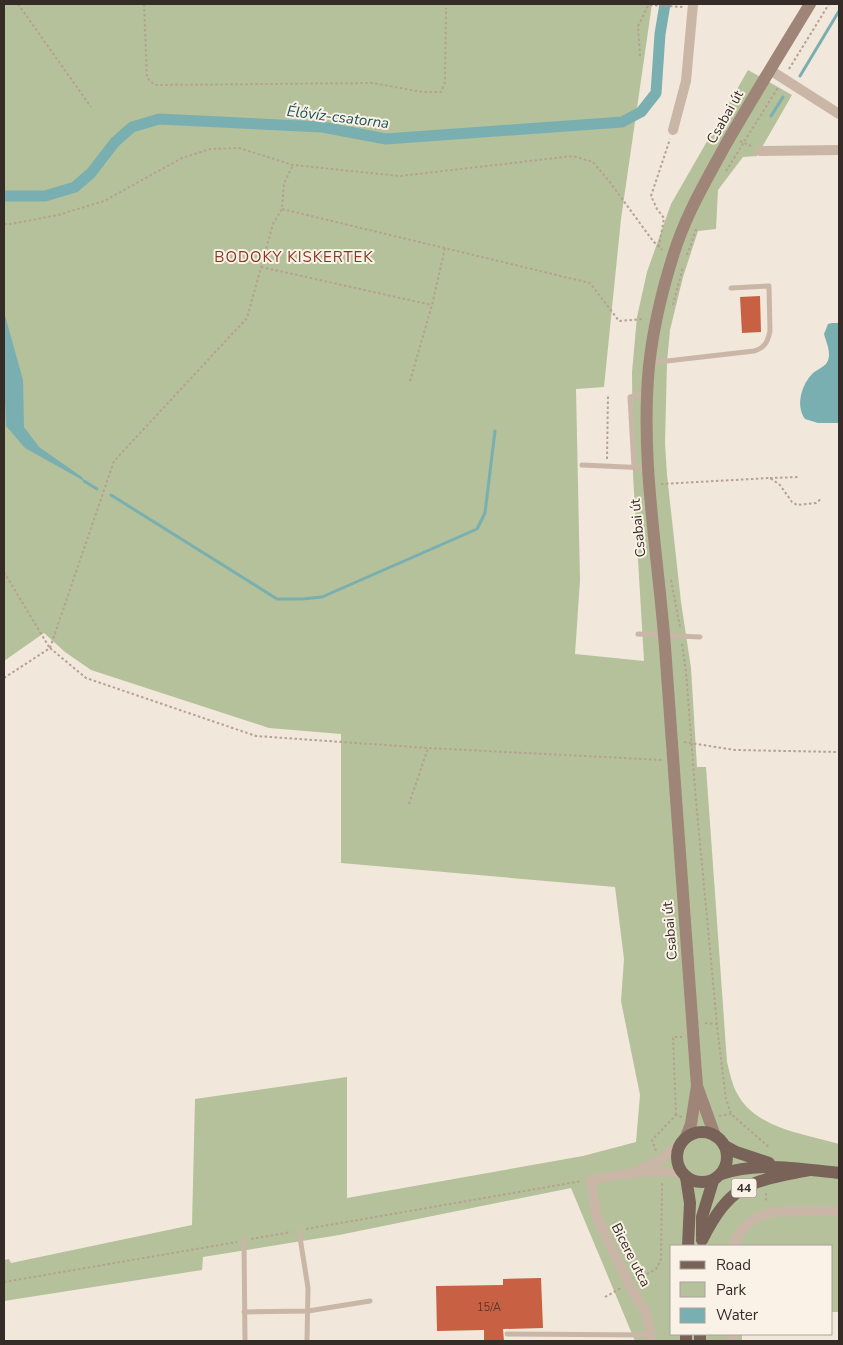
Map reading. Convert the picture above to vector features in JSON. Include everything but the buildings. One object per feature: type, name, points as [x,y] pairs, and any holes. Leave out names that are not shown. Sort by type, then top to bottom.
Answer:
[{"type":"main road","points":[[688,1245],[690,1203],[684,1176],[679,1168],[677,1157],[683,1141],[694,1133],[703,1132],[716,1136]]},
{"type":"main road","name":"44","points":[[716,1136],[725,1146],[736,1152],[781,1167]]},
{"type":"main road","name":"44","points":[[702,1243],[702,1217],[717,1177],[726,1167],[728,1159],[725,1146]]},
{"type":"main road","name":"44","points":[[684,1176],[701,1183],[738,1168],[781,1167],[839,1173]]},
{"type":"main road","name":"44","points":[[702,1243],[722,1205],[739,1191],[751,1183],[809,1170]]},
{"type":"street","points":[[673,130],[686,81],[693,4]]},
{"type":"street","name":"Csabai út","points":[[683,1141],[691,1124],[697,1086],[664,635],[648,468],[650,361],[657,319],[672,257],[684,224],[696,198],[730,137],[810,4]]},
{"type":"street","points":[[770,70],[839,114]]},
{"type":"street","points":[[760,151],[839,150]]},
{"type":"street","name":"Csabai út","points":[[697,1086],[716,1136]]},
{"type":"street","points":[[635,1172],[659,1161],[683,1141]]},
{"type":"street","points":[[635,1172],[662,1171],[684,1176]]},
{"type":"street","name":"Bicere utca","points":[[635,1172],[591,1180],[597,1218],[629,1284],[646,1313],[651,1338]]},
{"type":"street","points":[[734,1245],[744,1228],[753,1220],[766,1213],[839,1212]]},
{"type":"lane","points":[[650,361],[677,360],[754,350],[762,347],[769,338],[770,331],[769,286],[730,288]]},
{"type":"lane","points":[[634,467],[630,398],[648,393]]},
{"type":"lane","points":[[582,465],[648,468]]},
{"type":"lane","points":[[638,634],[700,637]]},
{"type":"lane","points":[[299,1230],[308,1288],[308,1341]]},
{"type":"lane","points":[[244,1240],[245,1341]]},
{"type":"lane","points":[[244,1312],[308,1311],[370,1301]]},
{"type":"lane","points":[[507,1334],[651,1338]]},
{"type":"path","points":[[18,4],[91,107]]},
{"type":"path","points":[[144,4],[147,78],[155,85],[373,84],[422,92],[440,92],[445,82],[446,8]]},
{"type":"path","points":[[640,56],[638,26],[649,4],[675,6]]},
{"type":"path","points":[[723,175],[829,4]]},
{"type":"path","points":[[659,247],[664,218],[651,196],[673,130]]},
{"type":"path","points":[[730,137],[760,151]]},
{"type":"path","points":[[4,224],[58,215],[104,201],[182,158],[210,149],[239,148],[293,166],[400,176],[573,156],[593,162],[659,247],[672,257]]},
{"type":"path","points":[[4,678],[50,648],[114,461],[247,318],[273,224],[282,209],[284,183],[293,166]]},
{"type":"path","points":[[282,209],[590,283],[619,321],[657,319]]},
{"type":"path","points":[[671,311],[685,260],[698,226]]},
{"type":"path","points":[[410,381],[446,248]]},
{"type":"path","points":[[261,267],[432,305]]},
{"type":"path","points":[[607,466],[608,396]]},
{"type":"path","points":[[673,485],[800,476]]},
{"type":"path","points":[[770,478],[780,485],[792,502],[797,505],[816,503],[822,498]]},
{"type":"path","points":[[4,572],[50,648],[86,678],[256,736],[428,748],[673,760]]},
{"type":"path","points":[[670,574],[678,610],[685,660],[717,1024],[726,1099],[731,1114],[770,1148]]},
{"type":"path","points":[[672,741],[692,742],[736,750],[839,752]]},
{"type":"path","points":[[409,804],[428,748]]},
{"type":"path","points":[[704,1023],[717,1024]]},
{"type":"path","points":[[676,1115],[672,1037],[682,1037]]},
{"type":"path","points":[[605,1297],[629,1284]]},
{"type":"green space","points":[[4,4],[652,4],[621,219],[604,387],[576,389],[580,580],[575,654],[644,661],[633,475],[632,372],[637,317],[647,272],[671,204],[748,70],[792,95],[757,156],[743,157],[718,190],[716,229],[698,231],[683,277],[670,330],[667,362],[665,443],[681,602],[691,668],[697,767],[706,767],[727,1062],[738,1095],[757,1116],[769,1123],[797,1133],[839,1144],[839,1312],[833,1312],[833,1245],[670,1245],[670,1335],[742,1335],[742,1341],[635,1341],[571,1188],[339,1235],[203,1257],[202,1270],[4,1301],[4,1260],[9,1259],[11,1263],[192,1225],[195,1099],[347,1077],[347,1198],[583,1156],[636,1142],[640,1095],[621,1001],[624,959],[615,887],[341,863],[341,734],[269,728],[91,670],[65,652],[44,633],[4,661]]},
{"type":"water","points":[[4,312],[23,380],[24,427],[39,447],[82,477],[84,481],[25,448],[6,426]]},
{"type":"water","points":[[839,323],[839,423],[818,423],[805,419],[800,407],[800,401],[803,389],[809,378],[826,364],[828,360],[828,349],[824,334],[828,324]]},
{"type":"waterway","name":"Élővíz-csatorna","points":[[4,196],[45,196],[75,187],[91,173],[115,142],[132,127],[159,119],[322,127],[386,139],[622,122],[641,112],[656,93],[660,34],[665,4]]},
{"type":"waterway","points":[[800,76],[839,11]]},
{"type":"waterway","points":[[771,116],[783,97]]},
{"type":"waterway","points":[[111,495],[277,599],[322,597],[477,529],[485,513],[495,431]]},
{"type":"waterway","points":[[84,481],[97,489]]},
{"type":"district","name":"BODOKY KISKERTEK","points":[[294,257]]}]
